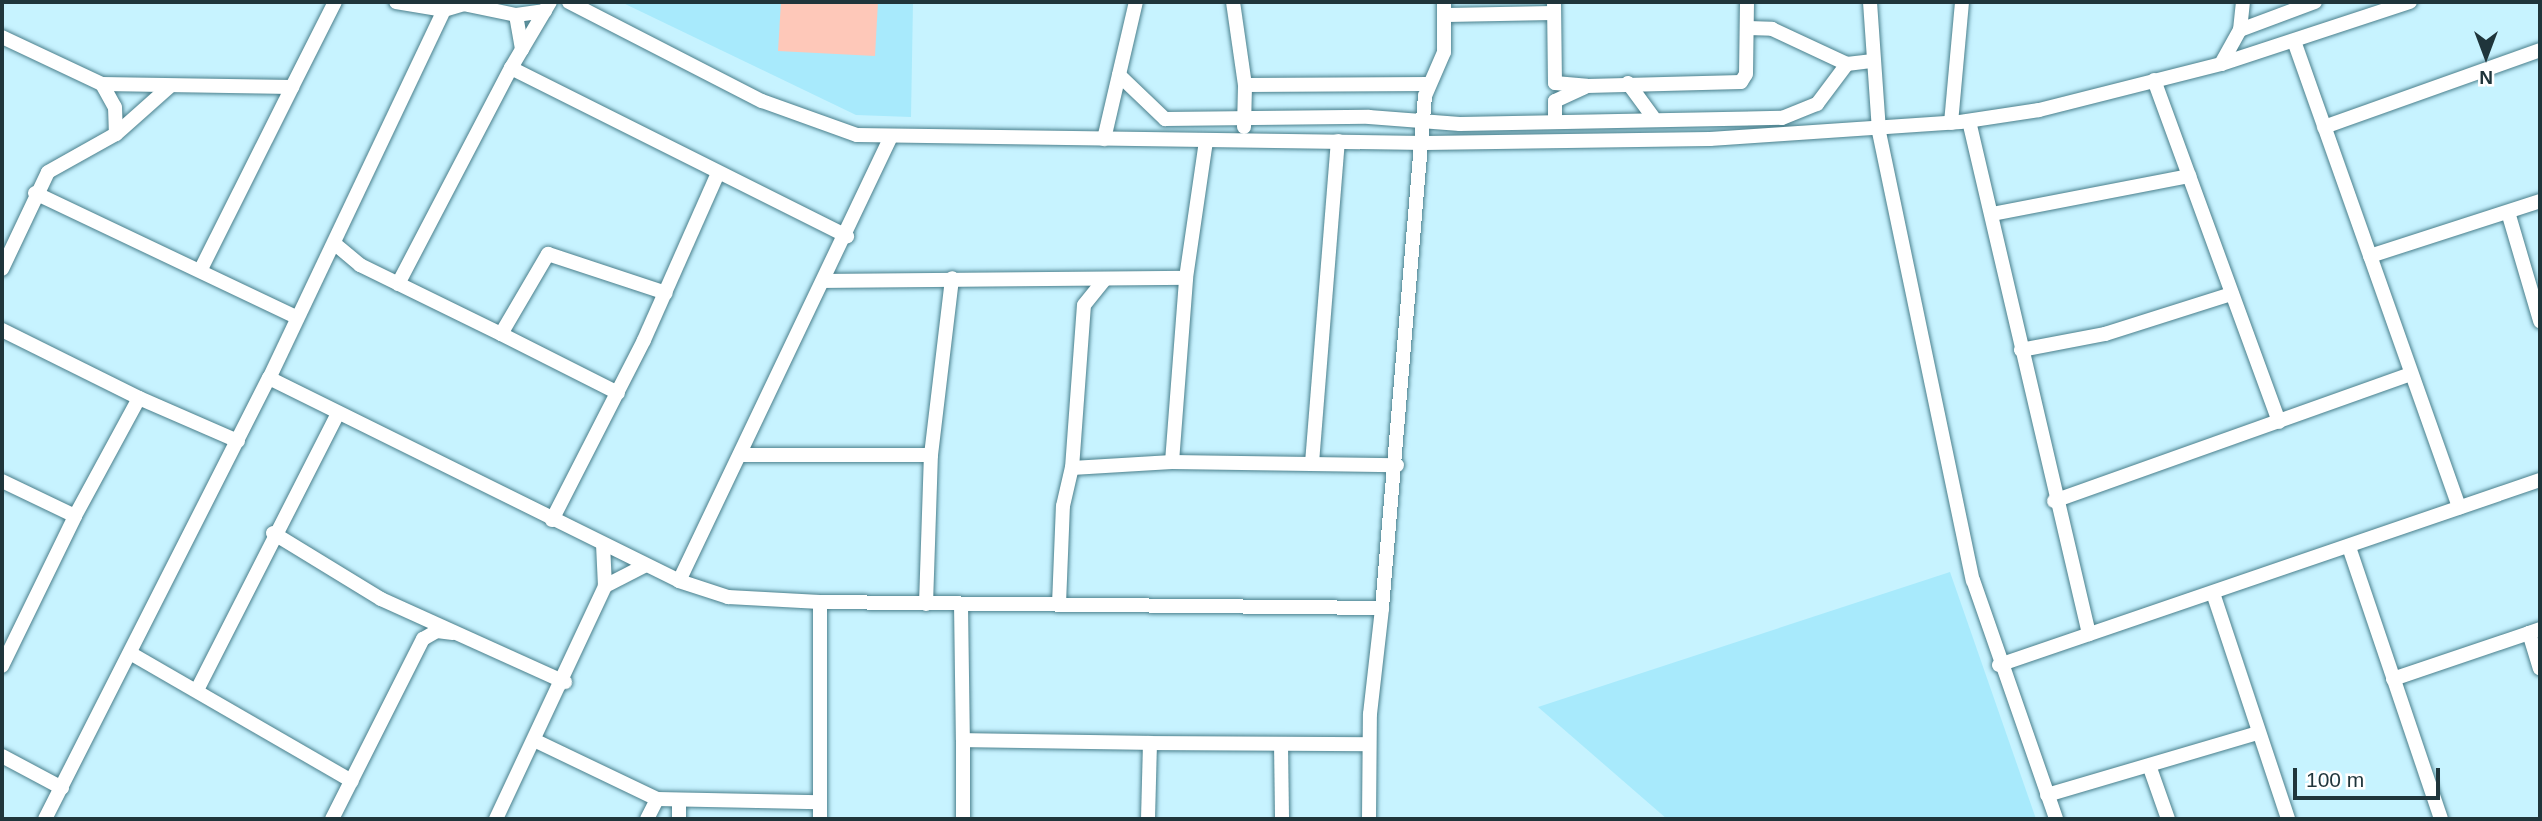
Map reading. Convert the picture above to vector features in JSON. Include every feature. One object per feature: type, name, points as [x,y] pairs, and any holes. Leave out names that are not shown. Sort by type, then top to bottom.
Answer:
[{"type":"street","points":[[202,267],[335,2]]},
{"type":"street","points":[[396,2],[446,6],[464,4],[516,15],[547,6]]},
{"type":"street","points":[[569,2],[797,116],[831,130],[890,138],[1425,143],[1879,132],[1969,121],[2221,64],[2410,2]]},
{"type":"street","points":[[1104,139],[1136,2]]},
{"type":"street","points":[[1233,2],[1245,85],[1244,140]]},
{"type":"street","points":[[1555,83],[1587,86],[1741,82],[1748,28],[1747,2]]},
{"type":"street","points":[[1870,2],[1879,132],[1973,580],[1999,665],[2056,819]]},
{"type":"street","points":[[1951,123],[1962,2]]},
{"type":"street","points":[[2221,64],[2240,30],[2243,2]]},
{"type":"street","points":[[2240,30],[2315,2]]},
{"type":"street","points":[[44,819],[238,441],[296,317],[335,244],[446,6]]},
{"type":"street","points":[[398,284],[511,68],[547,6]]},
{"type":"street","points":[[1370,819],[1369,744],[1397,465],[1425,143],[1424,120],[1429,84],[1444,52],[1445,8],[1554,7],[1555,120]]},
{"type":"street","points":[[516,15],[522,50]]},
{"type":"street","points":[[1748,28],[1772,29],[1847,64],[1873,61]]},
{"type":"street","points":[[2,37],[102,85],[292,87]]},
{"type":"street","points":[[2294,41],[2459,508]]},
{"type":"street","points":[[2324,127],[2540,50]]},
{"type":"street","points":[[1119,75],[1165,119],[1555,120],[1803,114],[1847,64]]},
{"type":"street","points":[[511,68],[847,236]]},
{"type":"street","points":[[2154,80],[2279,422]]},
{"type":"street","points":[[1628,83],[1654,117]]},
{"type":"street","points":[[1245,85],[1429,84]]},
{"type":"street","points":[[102,85],[115,107],[116,134]]},
{"type":"street","points":[[1555,101],[1587,86]]},
{"type":"street","points":[[2,268],[35,193],[48,172],[116,134],[169,87]]},
{"type":"street","points":[[1969,121],[1992,214],[2053,501],[2089,634]]},
{"type":"street","points":[[1745,149],[1768,136]]},
{"type":"street","points":[[679,581],[847,236],[890,138]]},
{"type":"street","points":[[1172,462],[1186,278],[1206,141]]},
{"type":"street","points":[[1312,463],[1338,141]]},
{"type":"street","points":[[552,520],[666,293],[718,173]]},
{"type":"street","points":[[1992,214],[2189,176]]},
{"type":"street","points":[[35,193],[202,267],[296,317]]},
{"type":"street","points":[[2370,256],[2540,201]]},
{"type":"street","points":[[2508,212],[2540,321]]},
{"type":"street","points":[[335,244],[398,284],[618,393]]},
{"type":"street","points":[[501,334],[548,254],[666,293]]},
{"type":"street","points":[[926,604],[931,455],[952,278]]},
{"type":"street","points":[[1059,604],[1063,506],[1072,468],[1084,304],[1105,278]]},
{"type":"street","points":[[825,281],[1186,278]]},
{"type":"street","points":[[2021,350],[2105,334],[2231,294]]},
{"type":"street","points":[[2,330],[139,398],[238,441]]},
{"type":"street","points":[[2053,501],[2410,374]]},
{"type":"street","points":[[269,378],[644,566],[728,597],[926,604],[1382,608]]},
{"type":"street","points":[[2,666],[75,516],[139,398]]},
{"type":"street","points":[[197,690],[273,533],[338,414]]},
{"type":"street","points":[[741,455],[931,455]]},
{"type":"street","points":[[1072,468],[1172,462],[1397,465]]},
{"type":"street","points":[[1999,665],[2540,480]]},
{"type":"street","points":[[2,481],[75,516]]},
{"type":"street","points":[[273,533],[381,599],[565,682]]},
{"type":"street","points":[[496,819],[565,682],[605,586],[603,544]]},
{"type":"street","points":[[2349,547],[2441,819]]},
{"type":"street","points":[[605,586],[644,566]]},
{"type":"street","points":[[2213,593],[2288,819]]},
{"type":"street","points":[[820,602],[820,819]]},
{"type":"street","points":[[961,604],[963,819]]},
{"type":"street","points":[[332,819],[423,639],[437,631],[465,635]]},
{"type":"street","points":[[2393,679],[2535,631],[2540,668]]},
{"type":"street","points":[[130,653],[352,781]]},
{"type":"street","points":[[2047,795],[2150,768],[2258,733]]},
{"type":"street","points":[[963,740],[1369,744]]},
{"type":"street","points":[[536,741],[657,799],[679,802],[820,802]]},
{"type":"street","points":[[1148,819],[1150,743]]},
{"type":"street","points":[[1281,744],[1282,819]]},
{"type":"street","points":[[2,756],[62,788]]},
{"type":"street","points":[[2150,768],[2168,819]]},
{"type":"street","points":[[647,819],[657,799]]},
{"type":"street","points":[[679,802],[679,819]]},
{"type":"shaded area","points":[[621,2],[913,2],[911,117],[856,115]]},
{"type":"shaded area","points":[[781,2],[878,2],[875,56],[778,51]]},
{"type":"shaded area","points":[[1950,572],[2036,819],[1667,819],[1538,707]]}]
